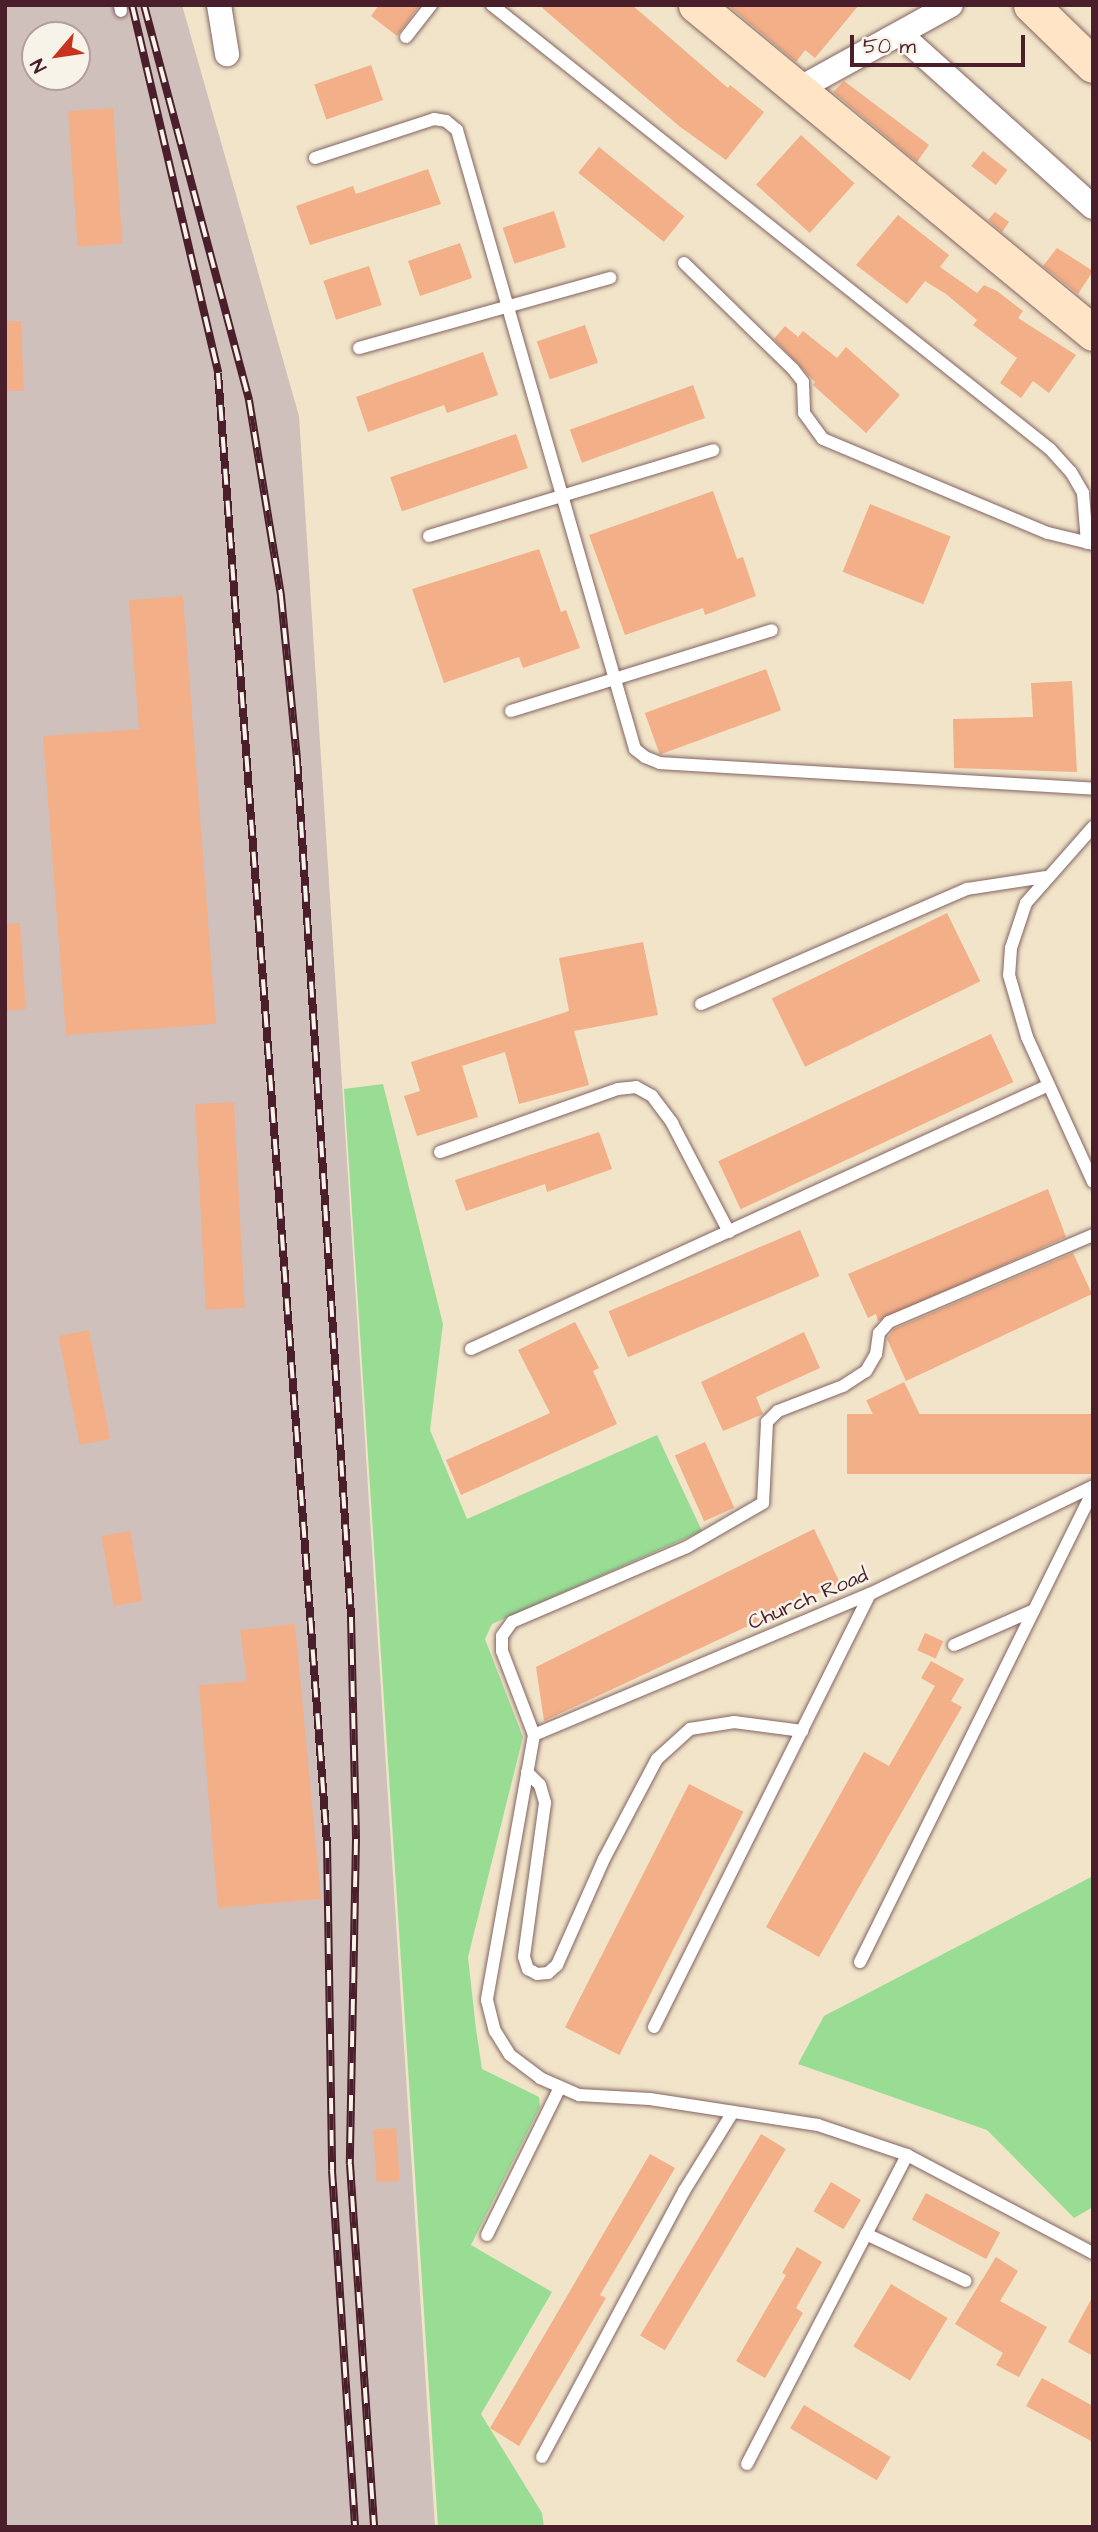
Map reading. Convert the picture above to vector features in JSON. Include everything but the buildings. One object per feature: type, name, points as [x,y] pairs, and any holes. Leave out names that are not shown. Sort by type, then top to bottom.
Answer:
[{"type":"main road","points":[[696,5],[796,91],[1093,333]]},
{"type":"main road","points":[[1031,5],[1093,65]]},
{"type":"street","points":[[219,5],[228,54]]},
{"type":"street","points":[[796,91],[951,5]]},
{"type":"street","points":[[900,34],[1093,207]]},
{"type":"lane","points":[[406,37],[431,5]]},
{"type":"lane","points":[[492,5],[1050,449],[1071,472],[1083,493],[1090,544],[943,491],[823,439],[804,413],[803,382],[793,369],[684,263]]},
{"type":"lane","points":[[316,158],[434,119],[446,121],[457,130],[635,749],[660,763],[1093,789]]},
{"type":"lane","points":[[359,348],[610,278]]},
{"type":"lane","points":[[429,536],[712,450]]},
{"type":"lane","points":[[511,710],[772,630]]},
{"type":"lane","points":[[1092,1179],[1013,998],[1009,975],[1010,948],[1026,902],[1045,877],[1093,827]]},
{"type":"lane","points":[[701,1004],[967,889],[1045,877]]},
{"type":"lane","points":[[471,1349],[1049,1085]]},
{"type":"lane","points":[[440,1152],[618,1089],[636,1087],[652,1096],[672,1123],[729,1232]]},
{"type":"lane","points":[[1093,1235],[889,1322],[880,1333],[876,1354],[866,1371],[843,1386],[778,1411],[767,1423],[764,1440],[768,1490],[763,1503],[687,1547],[512,1622],[502,1636],[502,1651],[534,1735],[487,2000],[495,2031],[510,2055],[561,2087],[579,2095],[650,2099],[818,2125],[907,2155],[1093,2253]]},
{"type":"lane","points":[[860,1962],[1093,1488]]},
{"type":"lane","name":"Church Road","points":[[534,1735],[870,1594],[1093,1488]]},
{"type":"lane","points":[[654,2026],[870,1594]]},
{"type":"lane","points":[[954,1645],[1034,1610]]},
{"type":"lane","points":[[527,1772],[540,1785],[545,1802],[524,1957],[528,1969],[537,1974],[557,1965],[604,1859],[657,1759],[690,1729],[734,1722],[802,1731]]},
{"type":"lane","points":[[487,2235],[561,2087]]},
{"type":"lane","points":[[542,2457],[684,2191],[733,2112]]},
{"type":"lane","points":[[747,2464],[907,2155]]},
{"type":"lane","points":[[866,2234],[966,2281]]},
{"type":"shaded area","points":[[5,5],[182,5],[299,416],[435,2527],[5,2527]]},
{"type":"green space","points":[[383,1084],[443,1324],[430,1430],[467,1519],[657,1435],[702,1531],[492,1624],[485,1639],[523,1737],[468,1957],[476,2029],[482,2069],[539,2097],[540,2107],[471,2245],[552,2292],[481,2414],[542,2513],[544,2527],[438,2527],[344,1089]]},
{"type":"green space","points":[[1093,1876],[1093,2207],[1074,2218],[987,2130],[798,2064],[824,2016]]},
{"type":"railway","points":[[132,5],[218,373],[327,1842],[332,2170],[355,2527]]},
{"type":"railway","points":[[144,5],[249,400],[281,596],[297,758],[351,1617],[356,1839],[350,2164],[374,2527]]}]
